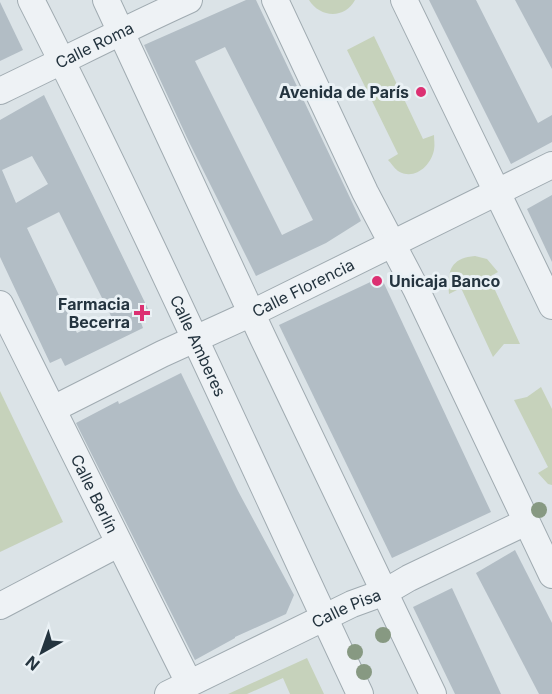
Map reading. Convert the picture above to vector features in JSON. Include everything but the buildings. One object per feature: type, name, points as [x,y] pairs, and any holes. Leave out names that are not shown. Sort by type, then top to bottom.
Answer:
[{"type":"street","name":"Calle Amberes","points":[[30,0],[62,62],[360,694]]},
{"type":"street","points":[[106,0],[433,694]]},
{"type":"street","name":"Calle Roma","points":[[0,92],[189,0]]},
{"type":"street","points":[[276,0],[364,192],[416,289],[552,575]]},
{"type":"street","points":[[404,0],[552,306]]},
{"type":"street","name":"Calle Florencia","points":[[53,409],[552,165]]},
{"type":"street","name":"Calle Berlín","points":[[0,304],[118,544],[178,689]]},
{"type":"street","name":"Calle Pisa","points":[[178,689],[352,604],[385,592],[409,578],[526,522]]},
{"type":"street","points":[[0,606],[118,544]]},
{"type":"green space","points":[[309,0],[355,0],[345,11],[332,14],[319,10]]},
{"type":"green space","points":[[374,36],[423,139],[434,135],[432,156],[426,166],[416,173],[404,174],[388,160],[398,154],[347,50]]},
{"type":"green space","points":[[475,256],[487,259],[498,272],[489,277],[520,344],[504,344],[493,357],[461,288],[449,294],[450,273],[455,263]]},
{"type":"green space","points":[[541,387],[552,409],[552,485],[548,484],[538,473],[548,467],[514,400],[527,397]]},
{"type":"green space","points":[[0,391],[63,522],[0,552]]},
{"type":"green space","points":[[307,658],[324,694],[290,694],[283,678],[247,694],[228,694]]},
{"type":"place","name":"Avenida de París","points":[[421,92]]},
{"type":"place","name":"Unicaja Banco","points":[[377,281]]},
{"type":"place","name":"Farmacia Becerra","points":[[142,313]]}]
